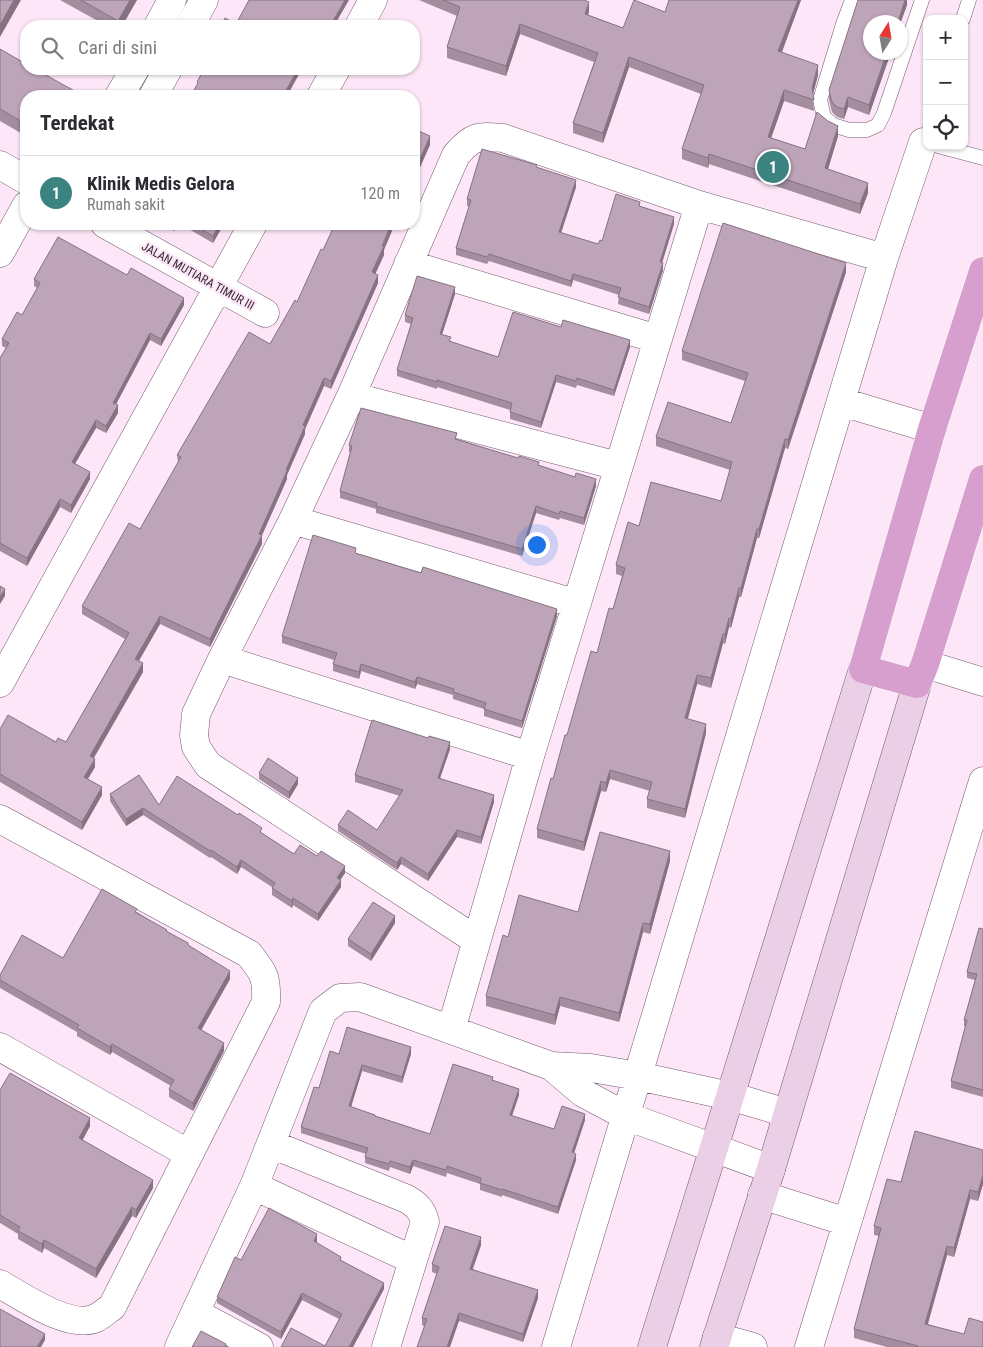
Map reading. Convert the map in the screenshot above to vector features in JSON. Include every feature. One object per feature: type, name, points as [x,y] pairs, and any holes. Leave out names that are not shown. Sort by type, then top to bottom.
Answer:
[{"type":"main road","points":[[652,1347],[863,669],[932,429],[983,271]]},
{"type":"main road","points":[[716,1342],[771,1169],[921,674],[981,490]]},
{"type":"main road","points":[[863,669],[921,674]]},
{"type":"street","points":[[161,20],[172,0]]},
{"type":"street","points":[[193,20],[204,0]]},
{"type":"street","points":[[362,20],[373,0]]},
{"type":"street","points":[[123,90],[131,75]]},
{"type":"street","points":[[156,90],[165,75]]},
{"type":"street","points":[[324,90],[333,75]]},
{"type":"street","points":[[476,940],[208,765],[196,747],[194,735],[196,714],[293,520],[456,155],[466,143],[480,136],[503,138],[698,210],[883,264]]},
{"type":"street","points":[[556,1347],[883,264],[926,150]]},
{"type":"street","points":[[0,165],[20,177]]},
{"type":"street","points":[[451,1030],[530,756],[698,210]]},
{"type":"street","points":[[0,253],[20,217]]},
{"type":"street","name":"JALAN MUTIARA TIMUR III","points":[[116,230],[265,313]]},
{"type":"street","points":[[0,683],[250,230]]},
{"type":"street","points":[[408,264],[657,339]]},
{"type":"street","points":[[350,396],[618,466]]},
{"type":"street","points":[[842,402],[932,429]]},
{"type":"street","points":[[293,520],[577,604]]},
{"type":"street","points":[[222,660],[530,756]]},
{"type":"street","points":[[921,674],[983,682]]},
{"type":"street","points":[[809,1347],[983,781]]},
{"type":"street","points":[[0,820],[248,954],[262,971],[266,984],[266,1002],[112,1307],[95,1318],[76,1320],[55,1315],[0,1284]]},
{"type":"street","points":[[179,1347],[254,1186],[323,1011],[340,998],[360,997],[551,1066],[591,1068],[638,1076],[730,1096],[787,1113]]},
{"type":"street","points":[[0,1047],[189,1154]]},
{"type":"street","points":[[551,1066],[583,1093],[626,1116],[771,1169]]},
{"type":"street","points":[[271,1144],[407,1199],[418,1206],[423,1214],[425,1222],[386,1347]]},
{"type":"street","points":[[254,1186],[413,1260]]},
{"type":"street","points":[[762,1195],[847,1222]]},
{"type":"street","points":[[196,1313],[259,1347]]},
{"type":"street","points":[[716,1342],[753,1347]]},
{"type":"lane","points":[[852,0],[820,100],[824,117],[833,126],[849,130],[867,130],[878,125],[884,113],[922,0]]},
{"type":"lane","points":[[964,15],[969,0]]},
{"type":"lane","points":[[958,150],[983,158]]},
{"type":"building","points":[[0,0],[14,0],[0,25]]},
{"type":"building","points":[[81,0],[130,0],[119,20]]},
{"type":"building","points":[[249,0],[345,0],[333,20],[238,20]]},
{"type":"building","points":[[443,0],[584,0],[589,2],[585,14],[623,28],[634,0],[665,12],[669,0],[798,0],[778,51],[818,65],[812,88],[814,100],[784,90],[768,137],[805,149],[817,112],[838,126],[825,168],[868,183],[860,204],[709,154],[708,158],[682,149],[704,85],[629,57],[603,133],[573,123],[598,53],[520,24],[506,66],[447,47],[460,7]]},
{"type":"building","points":[[858,0],[905,0],[900,15],[863,15],[863,60],[884,60],[869,105],[848,97],[844,109],[837,107],[832,102],[829,90]]},
{"type":"building","points":[[0,49],[20,61],[20,75],[46,75],[73,90],[20,90],[20,121],[0,109]]},
{"type":"building","points":[[201,75],[295,75],[286,90],[194,90]]},
{"type":"building","points":[[420,132],[430,136],[420,159]]},
{"type":"building","points":[[482,149],[537,165],[536,167],[576,180],[559,232],[598,244],[600,240],[602,241],[616,194],[640,202],[639,206],[674,217],[660,262],[663,263],[649,307],[618,297],[621,288],[573,274],[571,281],[489,254],[487,257],[456,248],[471,200],[467,199]]},
{"type":"building","points":[[723,223],[846,263],[788,440],[785,439],[741,588],[739,588],[731,619],[729,618],[725,634],[723,634],[711,678],[697,675],[685,718],[706,724],[685,809],[647,799],[652,782],[610,770],[606,783],[601,781],[584,842],[537,829],[591,651],[597,653],[609,608],[613,609],[625,568],[616,565],[628,522],[639,526],[651,482],[721,501],[732,462],[656,437],[668,402],[731,423],[748,373],[682,351]]},
{"type":"building","points":[[202,230],[216,230],[213,236]]},
{"type":"building","points":[[332,230],[389,230],[382,246],[384,246],[372,272],[378,275],[331,381],[324,378],[303,425],[305,426],[287,471],[259,534],[262,535],[210,639],[160,616],[135,659],[143,663],[90,756],[95,759],[84,777],[102,787],[82,822],[0,774],[0,729],[8,715],[56,742],[58,738],[66,742],[129,633],[82,606],[129,523],[140,529],[181,457],[177,455],[249,332],[270,344],[295,300],[297,302],[321,249],[323,250]]},
{"type":"building","points":[[58,237],[127,275],[131,268],[184,298],[161,339],[150,333],[113,403],[118,405],[106,426],[96,420],[72,462],[90,472],[71,505],[60,499],[27,558],[0,543],[0,358],[9,343],[2,339],[17,312],[22,315],[40,283],[34,279]]},
{"type":"building","points":[[417,276],[455,287],[440,334],[451,337],[449,341],[498,357],[513,312],[561,327],[563,320],[630,340],[614,390],[577,378],[576,381],[556,375],[541,422],[510,412],[512,403],[397,370],[413,318],[405,315]]},
{"type":"building","points":[[361,408],[457,433],[455,439],[518,458],[519,456],[539,462],[538,465],[575,477],[576,473],[596,479],[584,518],[560,511],[559,514],[536,506],[522,549],[376,506],[377,503],[340,491],[352,446],[349,445]]},
{"type":"building","points":[[313,535],[356,548],[355,553],[421,573],[423,567],[557,609],[522,721],[484,709],[486,703],[453,692],[454,689],[417,677],[415,682],[361,664],[359,672],[333,664],[337,653],[282,636]]},
{"type":"building","points":[[0,586],[5,589],[0,597]]},
{"type":"building","points":[[372,720],[428,738],[429,736],[450,742],[438,778],[494,795],[481,837],[457,830],[428,874],[401,857],[397,863],[338,825],[348,810],[377,830],[403,790],[355,775]]},
{"type":"building","points":[[268,758],[298,778],[289,792],[259,773]]},
{"type":"building","points":[[139,775],[159,805],[177,776],[262,828],[260,832],[294,854],[300,845],[317,856],[321,851],[345,866],[337,878],[341,880],[318,914],[293,898],[292,901],[272,888],[275,883],[241,860],[237,867],[143,808],[126,819],[110,794]]},
{"type":"building","points":[[600,832],[670,851],[650,924],[643,923],[619,1013],[560,997],[555,1015],[486,996],[503,935],[508,937],[519,895],[578,912]]},
{"type":"building","points":[[102,889],[137,909],[135,912],[188,943],[188,945],[230,971],[198,1028],[224,1043],[193,1103],[169,1089],[174,1080],[112,1044],[110,1047],[77,1028],[79,1025],[0,980],[0,975],[22,935],[63,958]]},
{"type":"building","points":[[373,902],[395,916],[371,954],[348,939]]},
{"type":"building","points":[[979,928],[983,929],[983,1090],[951,1081],[967,1020],[964,1020],[977,974],[967,972]]},
{"type":"building","points":[[347,1027],[411,1047],[402,1077],[362,1065],[349,1106],[375,1116],[430,1134],[453,1064],[493,1077],[492,1080],[519,1089],[510,1115],[554,1129],[562,1106],[585,1114],[572,1152],[576,1154],[558,1207],[480,1183],[481,1178],[447,1166],[446,1170],[413,1160],[410,1167],[390,1161],[389,1164],[365,1157],[368,1148],[301,1127],[314,1087],[319,1088],[330,1051],[339,1054]]},
{"type":"building","points":[[10,1073],[90,1118],[79,1138],[153,1180],[136,1210],[132,1207],[96,1269],[44,1240],[42,1244],[18,1231],[20,1227],[0,1215],[0,1090]]},
{"type":"building","points":[[915,1131],[983,1150],[983,1175],[978,1192],[970,1190],[954,1248],[947,1246],[925,1324],[964,1334],[969,1318],[983,1322],[983,1347],[917,1347],[854,1329],[881,1228],[874,1226],[887,1179],[901,1182]]},
{"type":"building","points":[[269,1208],[317,1234],[314,1241],[341,1257],[340,1260],[384,1283],[349,1347],[281,1347],[291,1328],[325,1346],[342,1314],[302,1293],[281,1332],[217,1297],[235,1257],[241,1260]]},
{"type":"building","points":[[445,1226],[481,1237],[470,1269],[538,1290],[523,1334],[459,1313],[447,1347],[417,1347],[427,1319],[422,1318],[439,1267],[432,1264]]},
{"type":"building","points":[[0,1309],[45,1334],[37,1347],[0,1347]]},
{"type":"building","points":[[201,1331],[226,1344],[225,1346],[228,1347],[192,1347]]},
{"type":"place","name":"Klinik Medis Gelora","points":[[773,167]]}]
